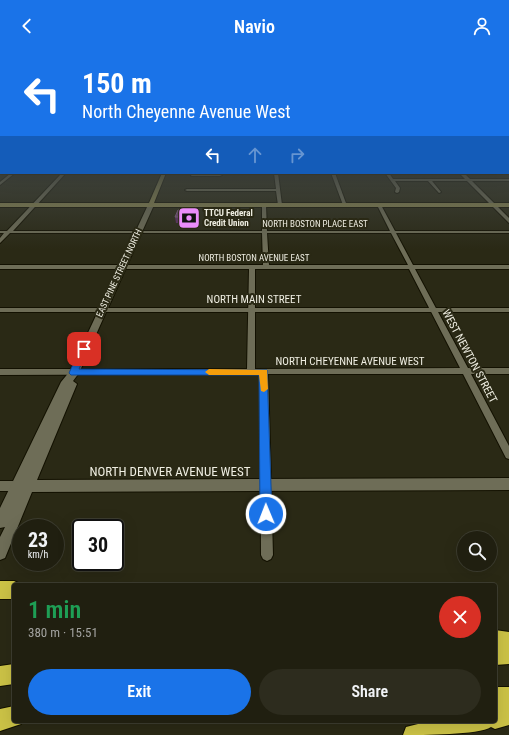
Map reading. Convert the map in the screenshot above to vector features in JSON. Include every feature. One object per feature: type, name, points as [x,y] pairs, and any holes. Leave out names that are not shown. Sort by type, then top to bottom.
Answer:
[{"type":"highway","points":[[0,590],[12,590]]},
{"type":"highway","points":[[497,639],[509,642]]},
{"type":"highway","points":[[497,655],[509,654]]},
{"type":"highway","points":[[0,676],[12,674]]},
{"type":"highway","points":[[497,697],[509,697]]},
{"type":"highway","points":[[497,717],[509,714]]},
{"type":"highway","points":[[0,720],[12,717]]},
{"type":"highway","points":[[414,735],[473,723]]},
{"type":"main road","name":"EAST PINE STREET NORTH","points":[[151,205],[159,185]]},
{"type":"main road","points":[[0,205],[509,205]]},
{"type":"street","points":[[0,242],[53,185]]},
{"type":"street","points":[[218,190],[219,185]]},
{"type":"street","points":[[277,185],[280,205]]},
{"type":"street","points":[[337,185],[345,205]]},
{"type":"street","points":[[396,185],[398,188],[396,192]]},
{"type":"street","points":[[433,185],[439,192]]},
{"type":"street","points":[[473,185],[509,221]]},
{"type":"street","points":[[187,190],[278,190]]},
{"type":"street","name":"EAST PINE STREET NORTH","points":[[0,522],[22,486],[73,382],[74,373],[121,266],[151,205]]},
{"type":"street","points":[[264,205],[266,266]]},
{"type":"street","name":"WEST NEWTON STREET","points":[[379,205],[509,455]]},
{"type":"street","name":"NORTH BOSTON PLACE EAST","points":[[0,232],[509,232]]},
{"type":"street","name":"NORTH BOSTON AVENUE EAST","points":[[0,266],[509,267]]},
{"type":"street","points":[[251,372],[252,267]]},
{"type":"street","name":"NORTH MAIN STREET","points":[[0,310],[509,310]]},
{"type":"street","name":"NORTH CHEYENNE AVENUE WEST","points":[[0,372],[509,371]]},
{"type":"street","points":[[264,372],[267,555]]},
{"type":"street","name":"NORTH DENVER AVENUE WEST","points":[[0,486],[509,484]]},
{"type":"street","name":"EAST PINE STREET NORTH","points":[[0,553],[22,486]]},
{"type":"building","points":[[178,210],[190,210],[188,217],[175,217]]},
{"type":"slow traffic","points":[[209,372],[264,372],[264,389]]},
{"type":"place","name":"TTCU Federal Credit Union","points":[[189,218]]},
{"type":"route","points":[[84,349],[74,373],[264,372],[266,514]]}]
